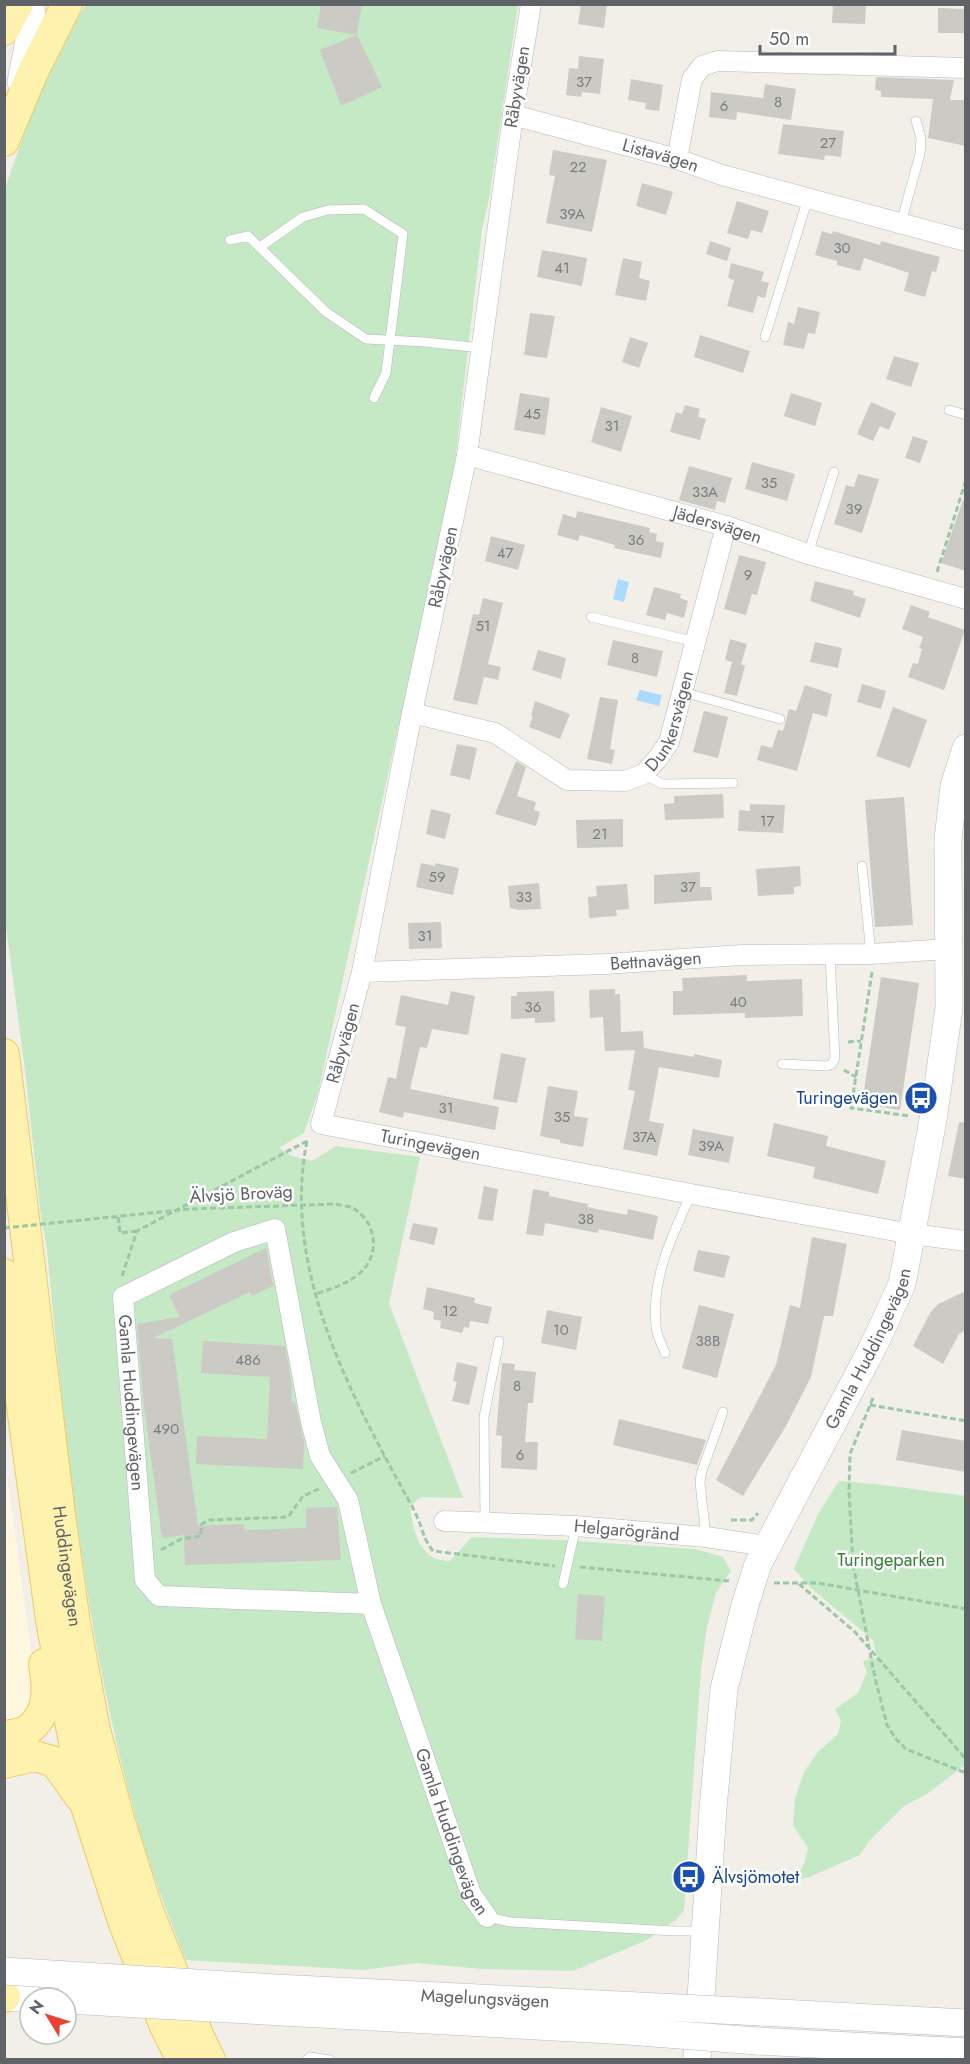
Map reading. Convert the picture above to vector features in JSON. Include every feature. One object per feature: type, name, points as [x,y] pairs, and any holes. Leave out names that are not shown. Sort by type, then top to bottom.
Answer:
[{"type":"main road","points":[[4,30],[18,4]]},
{"type":"main road","points":[[15,113],[33,25],[31,4]]},
{"type":"main road","points":[[4,141],[49,37],[67,4]]},
{"type":"main road","name":"Gamla Huddingevägen","points":[[698,2060],[712,1808],[724,1689],[758,1564],[874,1345],[902,1284],[957,1009],[948,950],[954,786],[966,748]]},
{"type":"main road","name":"Huddingevägen","points":[[4,1054],[60,1515],[75,1623],[95,1730],[119,1819],[147,1908],[210,2060]]},
{"type":"main road","name":"Huddingevägen","points":[[4,1274],[51,1620],[86,1806],[123,1921],[164,2024],[182,2060]]},
{"type":"main road","points":[[4,1736],[27,1731],[45,1709],[47,1686],[13,1433],[20,1397]]},
{"type":"main road","points":[[4,1763],[35,1756],[55,1762],[86,1806]]},
{"type":"main road","points":[[4,1963],[32,1986]]},
{"type":"main road","name":"Magelungsvägen","points":[[4,1971],[32,1986]]},
{"type":"main road","name":"Magelungsvägen","points":[[78,1986],[276,1988],[966,2023]]},
{"type":"main road","name":"Magelungsvägen","points":[[4,1997],[18,1992]]},
{"type":"main road","name":"Magelungsvägen","points":[[78,2001],[628,2031],[921,2055],[966,2052]]},
{"type":"main road","points":[[919,2020],[921,2055]]},
{"type":"main road","points":[[164,2024],[171,2060]]},
{"type":"main road","points":[[757,2041],[828,2060]]},
{"type":"street","name":"Råbyvägen","points":[[321,1124],[362,972],[412,713],[467,455],[513,115],[531,4]]},
{"type":"street","points":[[678,159],[692,79],[702,66],[717,61],[966,68]]},
{"type":"street","name":"Listavägen","points":[[513,115],[678,159],[722,175],[966,241]]},
{"type":"street","name":"Jädersvägen","points":[[467,455],[726,526],[808,554],[966,598]]},
{"type":"street","name":"Dunkersvägen","points":[[412,713],[495,733],[567,780],[625,781],[644,774],[669,742],[726,526]]},
{"type":"street","name":"Bettnavägen","points":[[362,972],[948,950]]},
{"type":"street","name":"Turingevägen","points":[[321,1124],[691,1194],[912,1234],[966,1241]]},
{"type":"street","name":"Gamla Huddingevägen","points":[[371,1604],[159,1596],[145,1580],[123,1297],[234,1242],[275,1229],[311,1422],[320,1456],[348,1500],[371,1604],[471,1894],[487,1917]]},
{"type":"street","name":"Helgarögränd","points":[[444,1521],[576,1526],[767,1546]]},
{"type":"lane","points":[[901,223],[920,153],[921,138],[916,121]]},
{"type":"lane","points":[[765,337],[808,198]]},
{"type":"lane","points":[[260,247],[303,218],[328,210],[364,210],[403,234],[386,373],[374,398]]},
{"type":"lane","points":[[230,240],[248,237],[326,312],[366,339],[481,348]]},
{"type":"lane","points":[[949,410],[966,415]]},
{"type":"lane","points":[[808,554],[834,472]]},
{"type":"lane","points":[[591,617],[696,642]]},
{"type":"lane","points":[[683,692],[780,719]]},
{"type":"lane","points":[[644,774],[662,784],[733,783]]},
{"type":"lane","points":[[862,866],[873,954]]},
{"type":"lane","points":[[783,1064],[827,1066],[832,1064],[835,1058],[830,954]]},
{"type":"lane","points":[[665,1353],[656,1328],[663,1256],[691,1194]]},
{"type":"lane","points":[[485,1522],[484,1417],[499,1341]]},
{"type":"lane","points":[[706,1538],[701,1474],[723,1412]]},
{"type":"lane","points":[[563,1584],[576,1526]]},
{"type":"lane","name":"Gamla Huddingevägen","points":[[487,1917],[511,1922],[705,1931]]},
{"type":"lane","points":[[307,2060],[310,2057],[323,2057],[330,2060]]},
{"type":"path","points":[[933,588],[966,480]]},
{"type":"path","points":[[873,954],[851,1108],[933,1120]]},
{"type":"path","name":"Älvsjö Broväg","points":[[4,1228],[118,1217],[190,1209],[335,1203],[352,1208],[366,1220],[374,1237],[373,1253],[362,1271],[342,1285],[315,1294],[303,1233],[301,1169],[307,1141],[137,1231]]},
{"type":"path","points":[[118,1217],[120,1233],[137,1231],[122,1277],[123,1297]]},
{"type":"path","points":[[870,1405],[966,1421]]},
{"type":"path","points":[[144,1560],[181,1539],[201,1536],[201,1525],[208,1520],[288,1517],[303,1496],[385,1456]]},
{"type":"path","points":[[966,1609],[818,1582],[798,1582],[870,1648],[966,1759]]},
{"type":"path","points":[[870,1648],[887,1725],[896,1739],[906,1749],[966,1773]]},
{"type":"shaded area","points":[[4,1453],[37,1694],[24,1715],[5,1722]]},
{"type":"green space","points":[[86,5],[518,5],[489,199],[482,229],[453,478],[318,1093],[304,1133],[279,1148],[292,1156],[312,1161],[336,1146],[420,1157],[389,1303],[463,1498],[421,1497],[410,1506],[419,1543],[431,1556],[450,1561],[472,1537],[559,1540],[695,1549],[723,1557],[731,1571],[716,1593],[707,1627],[701,1670],[684,1910],[676,1920],[647,1940],[573,1971],[482,1969],[416,1963],[364,1970],[186,1960],[146,1852],[117,1746],[89,1605],[69,1463],[47,1249],[41,1217],[5,919],[4,192],[30,119],[50,72]]},
{"type":"green space","name":"Turingeparken","points":[[839,1481],[965,1496],[965,1765],[927,1794],[904,1806],[869,1841],[860,1855],[794,1881],[804,1864],[808,1848],[793,1825],[795,1799],[804,1772],[818,1752],[838,1734],[841,1721],[835,1709],[858,1693],[867,1672],[863,1661],[877,1658],[873,1640],[812,1589],[794,1569],[818,1514]]},
{"type":"water","points":[[618,579],[629,582],[624,602],[613,599]]},
{"type":"water","points":[[640,690],[662,695],[659,706],[636,700]]},
{"type":"building","points":[[321,4],[362,4],[357,35],[317,28]]},
{"type":"building","points":[[581,4],[607,4],[604,28],[578,24]]},
{"type":"building","points":[[833,4],[866,4],[865,24],[832,23]]},
{"type":"building","points":[[938,8],[965,9],[965,33],[938,33]]},
{"type":"building","points":[[357,35],[382,87],[341,106],[320,50]]},
{"type":"building","points":[[579,56],[604,59],[600,94],[582,92],[581,97],[566,95],[569,68],[578,69]]},
{"type":"building","points":[[876,77],[954,80],[950,100],[966,100],[966,146],[928,138],[933,99],[881,97],[881,91],[875,90]]},
{"type":"building","points":[[631,79],[663,85],[659,111],[645,109],[646,103],[628,100]]},
{"type":"building","points":[[765,84],[796,89],[791,120],[737,112],[736,120],[709,117],[711,92],[763,98]]},
{"type":"building","points":[[783,124],[844,131],[841,157],[825,155],[824,160],[778,154]]},
{"type":"building","points":[[553,150],[607,160],[592,232],[546,223],[555,176],[549,175]]},
{"type":"building","points":[[642,183],[673,192],[666,215],[636,206]]},
{"type":"building","points":[[737,201],[769,211],[762,233],[751,230],[748,239],[727,233]]},
{"type":"building","points":[[822,231],[832,234],[833,231],[880,245],[881,241],[940,257],[936,272],[932,271],[925,297],[904,291],[909,273],[864,258],[860,271],[837,265],[837,261],[815,255]]},
{"type":"building","points":[[710,241],[731,248],[727,261],[706,254]]},
{"type":"building","points":[[542,250],[587,258],[582,286],[537,277]]},
{"type":"building","points":[[623,258],[642,262],[639,278],[650,281],[646,301],[615,295]]},
{"type":"building","points":[[731,263],[764,272],[761,281],[769,283],[765,298],[758,296],[753,313],[727,306],[734,280],[728,278]]},
{"type":"building","points":[[798,307],[820,312],[815,334],[808,333],[804,349],[783,345],[788,322],[794,324]]},
{"type":"building","points":[[530,313],[555,316],[547,358],[524,355]]},
{"type":"building","points":[[700,335],[750,351],[743,373],[694,357]]},
{"type":"building","points":[[630,337],[648,343],[639,368],[622,362]]},
{"type":"building","points":[[894,356],[919,363],[911,387],[886,379]]},
{"type":"building","points":[[520,393],[550,398],[545,435],[514,430]]},
{"type":"building","points":[[791,393],[822,403],[815,426],[784,416]]},
{"type":"building","points":[[871,402],[896,413],[889,430],[880,426],[873,441],[857,434]]},
{"type":"building","points":[[685,405],[700,409],[698,417],[706,419],[700,440],[670,432],[676,412],[682,414]]},
{"type":"building","points":[[601,407],[632,416],[621,452],[591,442]]},
{"type":"building","points":[[913,436],[928,441],[920,463],[905,458]]},
{"type":"building","points":[[752,462],[795,474],[787,501],[745,489]]},
{"type":"building","points":[[689,466],[732,478],[725,503],[717,501],[715,510],[679,500]]},
{"type":"building","points":[[858,474],[879,479],[862,533],[834,524],[846,485],[854,487]]},
{"type":"building","points":[[963,500],[966,500],[966,571],[941,563]]},
{"type":"building","points":[[577,511],[650,528],[649,532],[657,534],[656,541],[664,543],[661,558],[614,548],[615,545],[580,535],[578,541],[557,535],[563,514],[576,518]]},
{"type":"building","points":[[491,536],[525,545],[518,570],[485,561]]},
{"type":"building","points":[[739,555],[766,562],[757,595],[752,594],[746,615],[724,609]]},
{"type":"building","points":[[815,581],[854,591],[853,595],[866,599],[860,618],[810,601]]},
{"type":"building","points":[[654,587],[681,594],[680,598],[688,601],[684,618],[667,613],[665,620],[646,615]]},
{"type":"building","points":[[483,598],[503,603],[488,664],[501,667],[498,680],[484,677],[477,705],[453,700],[473,614],[479,615]]},
{"type":"building","points":[[911,605],[930,612],[928,617],[965,630],[944,690],[908,677],[913,663],[918,664],[922,649],[919,648],[923,637],[902,629]]},
{"type":"building","points":[[730,639],[747,644],[741,664],[745,666],[737,696],[724,693],[732,662],[725,660]]},
{"type":"building","points":[[613,640],[663,651],[657,677],[607,665]]},
{"type":"building","points":[[815,642],[842,648],[838,668],[810,662]]},
{"type":"building","points":[[538,650],[566,658],[561,679],[532,670]]},
{"type":"building","points":[[862,684],[886,691],[881,709],[857,702]]},
{"type":"building","points":[[805,685],[832,694],[827,717],[813,713],[797,771],[757,760],[761,745],[772,748],[778,730],[783,731],[789,709],[796,711]]},
{"type":"building","points":[[600,697],[618,700],[610,749],[615,750],[612,764],[587,759]]},
{"type":"building","points":[[535,701],[570,714],[560,739],[529,727]]},
{"type":"building","points":[[893,707],[927,720],[910,768],[876,756]]},
{"type":"building","points":[[704,711],[728,717],[718,758],[693,752]]},
{"type":"building","points":[[457,744],[477,748],[470,780],[450,775]]},
{"type":"building","points":[[516,761],[526,767],[517,796],[536,802],[534,810],[540,812],[536,826],[495,814]]},
{"type":"building","points":[[723,794],[724,818],[665,820],[664,804],[674,803],[674,796]]},
{"type":"building","points":[[904,797],[913,925],[875,927],[865,800]]},
{"type":"building","points":[[750,804],[785,805],[783,833],[738,831],[739,810],[750,811]]},
{"type":"building","points":[[431,809],[451,814],[445,839],[426,834]]},
{"type":"building","points":[[623,819],[623,847],[577,848],[576,820]]},
{"type":"building","points":[[421,863],[435,866],[435,863],[459,868],[453,895],[416,887]]},
{"type":"building","points":[[800,866],[801,886],[794,887],[794,894],[758,896],[756,869]]},
{"type":"building","points":[[700,872],[700,887],[711,887],[712,900],[654,904],[654,875]]},
{"type":"building","points":[[539,883],[541,909],[510,908],[508,886]]},
{"type":"building","points":[[627,884],[629,909],[616,910],[617,916],[589,918],[588,897],[597,896],[596,886]]},
{"type":"building","points":[[441,922],[442,948],[409,949],[408,923]]},
{"type":"building","points":[[747,975],[747,981],[802,979],[803,1016],[745,1018],[745,1013],[673,1015],[673,991],[683,991],[682,978]]},
{"type":"building","points":[[881,977],[919,983],[900,1110],[862,1104]]},
{"type":"building","points":[[615,989],[615,994],[620,994],[621,1032],[643,1031],[644,1048],[722,1060],[719,1078],[659,1067],[649,1121],[664,1124],[657,1156],[623,1149],[635,1091],[628,1090],[635,1050],[605,1051],[603,1017],[590,1018],[589,990]]},
{"type":"building","points":[[451,991],[475,996],[468,1035],[432,1029],[427,1048],[420,1047],[410,1089],[499,1107],[495,1130],[404,1112],[403,1118],[379,1112],[388,1077],[396,1079],[406,1027],[395,1025],[401,995],[448,1005]]},
{"type":"building","points":[[554,991],[555,1022],[535,1023],[535,1018],[511,1019],[511,996],[517,996],[517,992]]},
{"type":"building","points":[[501,1053],[526,1058],[517,1103],[493,1099]]},
{"type":"building","points":[[548,1086],[578,1091],[574,1116],[588,1118],[583,1147],[560,1143],[560,1140],[540,1136]]},
{"type":"building","points":[[959,1122],[966,1123],[966,1179],[948,1176]]},
{"type":"building","points":[[774,1123],[828,1136],[826,1146],[886,1161],[878,1194],[813,1178],[815,1167],[767,1156]]},
{"type":"building","points":[[693,1129],[734,1137],[729,1163],[688,1155]]},
{"type":"building","points":[[484,1186],[498,1189],[493,1221],[478,1219]]},
{"type":"building","points":[[533,1189],[549,1192],[549,1196],[588,1204],[587,1207],[627,1215],[628,1209],[658,1216],[653,1240],[599,1229],[598,1233],[545,1223],[543,1236],[526,1234]]},
{"type":"building","points":[[413,1223],[438,1228],[434,1245],[409,1239]]},
{"type":"building","points":[[812,1237],[847,1244],[833,1316],[824,1316],[811,1377],[786,1426],[743,1496],[716,1480],[776,1365],[790,1305],[800,1308]]},
{"type":"building","points":[[266,1248],[273,1286],[252,1296],[250,1292],[153,1338],[172,1339],[198,1526],[244,1524],[244,1530],[306,1528],[306,1508],[337,1507],[341,1560],[185,1565],[184,1535],[162,1538],[144,1407],[137,1324],[180,1317],[169,1295]]},
{"type":"building","points":[[698,1250],[730,1256],[724,1278],[693,1271]]},
{"type":"building","points":[[427,1287],[475,1298],[474,1303],[492,1307],[488,1324],[470,1321],[469,1328],[464,1327],[462,1333],[440,1328],[441,1321],[433,1319],[434,1312],[423,1309]]},
{"type":"building","points":[[966,1291],[966,1330],[959,1334],[943,1364],[913,1346],[930,1313],[938,1304]]},
{"type":"building","points":[[699,1305],[734,1314],[717,1378],[682,1368]]},
{"type":"building","points":[[547,1310],[582,1317],[576,1350],[541,1343]]},
{"type":"building","points":[[203,1341],[285,1346],[292,1387],[291,1402],[295,1402],[304,1442],[303,1469],[196,1464],[197,1436],[267,1439],[270,1377],[201,1373]]},
{"type":"building","points":[[457,1362],[478,1367],[469,1405],[452,1401],[457,1382],[453,1381]]},
{"type":"building","points":[[502,1363],[515,1364],[514,1370],[536,1372],[533,1403],[528,1403],[525,1442],[538,1442],[537,1470],[501,1468],[502,1436],[496,1435]]},
{"type":"building","points":[[619,1419],[706,1440],[697,1465],[613,1445]]},
{"type":"building","points":[[902,1430],[966,1441],[966,1472],[896,1460]]},
{"type":"building","points":[[578,1594],[605,1596],[602,1641],[575,1639]]},
{"type":"place","name":"Turingevägen","points":[[921,1098]]},
{"type":"place","name":"Älvsjömotet","points":[[689,1877]]}]
